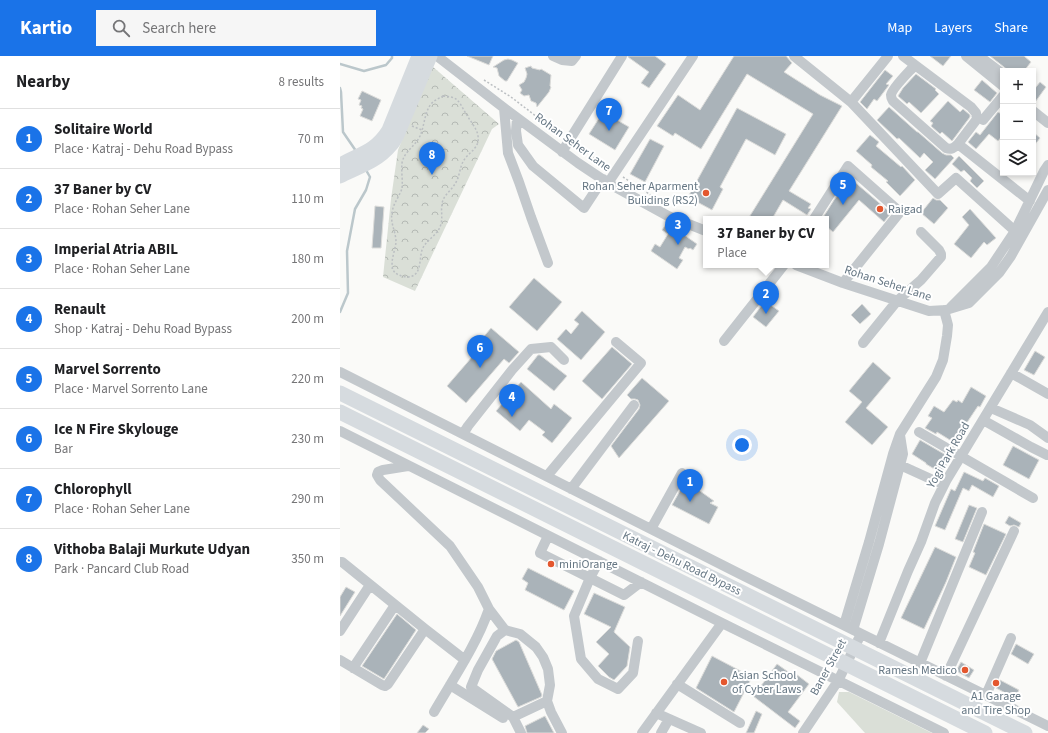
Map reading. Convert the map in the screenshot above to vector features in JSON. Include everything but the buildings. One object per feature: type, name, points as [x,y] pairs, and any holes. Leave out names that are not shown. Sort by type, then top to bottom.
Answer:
[{"type":"highway","name":"Katraj - Dehu Road Bypass","points":[[343,394],[1025,733]]},
{"type":"highway","name":"Katraj - Dehu Road Bypass","points":[[341,413],[985,733]]},
{"type":"main road","points":[[340,176],[361,161],[382,139],[388,130],[418,56]]},
{"type":"main road","points":[[340,164],[361,161],[383,155],[391,146],[398,135],[431,56]]},
{"type":"street","name":"Rohan Seher Lane","points":[[437,56],[562,152],[606,181],[668,216],[703,230]]},
{"type":"street","points":[[553,56],[562,60],[572,61],[576,56]]},
{"type":"street","points":[[562,152],[622,56]]},
{"type":"street","points":[[517,118],[516,131],[518,145],[533,166],[584,208],[606,181],[693,56]]},
{"type":"street","points":[[794,56],[851,102],[938,194],[956,178],[1015,231]]},
{"type":"street","points":[[903,56],[915,65],[971,107],[976,113],[977,119],[953,149],[946,148],[893,101],[891,95],[894,90],[915,65]]},
{"type":"street","points":[[851,102],[885,57]]},
{"type":"street","points":[[972,57],[1000,80]]},
{"type":"street","points":[[1000,84],[995,89],[1000,93]]},
{"type":"street","points":[[983,120],[1000,100]]},
{"type":"street","points":[[504,108],[508,153],[548,264]]},
{"type":"street","points":[[1036,113],[1048,123]]},
{"type":"street","points":[[958,144],[1030,201]]},
{"type":"street","points":[[816,216],[848,166],[900,212],[843,282]]},
{"type":"street","points":[[844,625],[900,434],[933,382],[943,360],[948,325],[947,309],[991,267],[1015,231],[1047,169]]},
{"type":"street","name":"Rohan Seher Lane","points":[[804,268],[929,312],[969,303],[999,273],[1011,256],[1048,190]]},
{"type":"street","points":[[863,343],[897,301],[921,280],[941,257],[939,250],[921,232]]},
{"type":"street","points":[[724,341],[782,268]]},
{"type":"street","name":"Yogi Park Road","points":[[880,643],[921,542],[935,503],[944,485],[1048,314]]},
{"type":"street","points":[[547,476],[641,363],[616,342]]},
{"type":"street","points":[[463,434],[512,370],[531,349],[550,347],[564,360]]},
{"type":"street","points":[[1011,373],[1048,394]]},
{"type":"street","points":[[343,374],[857,632],[1048,726]]},
{"type":"street","points":[[571,489],[634,405]]},
{"type":"street","points":[[991,408],[1030,425],[1048,438]]},
{"type":"street","points":[[983,420],[1048,455]]},
{"type":"street","points":[[343,432],[408,466],[944,733]]},
{"type":"street","points":[[919,432],[1033,498]]},
{"type":"street","name":"Baner Street","points":[[803,733],[838,681],[857,632],[903,454],[900,434]]},
{"type":"street","points":[[900,465],[944,485]]},
{"type":"street","points":[[408,466],[383,470],[378,472],[378,475],[380,480],[450,546],[478,587],[489,609],[505,630],[520,634],[536,647],[543,657],[548,669],[550,685],[547,701],[562,733]]},
{"type":"street","points":[[651,529],[682,473]]},
{"type":"street","points":[[920,663],[982,512]]},
{"type":"street","points":[[946,676],[1014,531]]},
{"type":"street","points":[[548,536],[540,553],[624,595],[641,582]]},
{"type":"street","points":[[599,561],[574,616],[581,659],[598,679],[618,689],[633,673],[638,641]]},
{"type":"street","points":[[340,562],[342,562],[465,660]]},
{"type":"street","points":[[340,631],[370,585]]},
{"type":"street","points":[[353,668],[395,605]]},
{"type":"street","points":[[434,712],[465,660],[484,624],[489,609]]},
{"type":"street","points":[[642,733],[722,623]]},
{"type":"street","points":[[340,660],[386,686],[425,629]]},
{"type":"street","points":[[505,630],[497,636],[478,670],[471,687],[508,718],[521,733]]},
{"type":"street","points":[[986,695],[1011,638]]},
{"type":"street","points":[[677,684],[740,723]]},
{"type":"street","points":[[448,688],[508,718]]},
{"type":"street","points":[[508,718],[547,701]]},
{"type":"street","points":[[656,713],[701,733]]},
{"type":"street","points":[[661,733],[669,719]]},
{"type":"path","points":[[443,96],[451,96],[458,99],[470,122],[478,132],[479,138],[478,144],[474,151],[462,163],[458,180],[443,199],[442,219],[439,230],[424,247],[419,270],[414,275],[408,277],[396,274],[392,268],[391,262],[396,240],[392,222],[392,214],[394,205],[402,188],[402,164],[406,154],[419,138],[422,130],[429,106],[434,100],[443,96]]},
{"type":"green space","points":[[432,66],[499,124],[492,129],[415,291],[383,277],[391,199],[398,150]]},
{"type":"green space","points":[[839,692],[849,692],[932,733],[865,733],[837,702]]},
{"type":"waterway","points":[[340,64],[364,71],[386,65],[392,56]]},
{"type":"waterway","points":[[340,88],[343,132],[356,151]]},
{"type":"waterway","points":[[340,312],[348,293],[347,251],[355,209],[366,190],[370,177],[366,170]]},
{"type":"place","name":"Chlorophyll","points":[[609,131]]},
{"type":"place","name":"Vithoba Balaji Murkute Udyan","points":[[432,175]]},
{"type":"place","name":"Rohan Seher Aparment Buliding (RS2)","points":[[706,193]]},
{"type":"place","name":"Marvel Sorrento","points":[[843,205]]},
{"type":"place","name":"Raigad","points":[[880,209]]},
{"type":"place","name":"Imperial Atria ABIL","points":[[678,245]]},
{"type":"place","name":"37 Baner by CV","points":[[766,314]]},
{"type":"place","name":"Ice N Fire Skylouge","points":[[480,368]]},
{"type":"place","name":"Renault","points":[[512,417]]},
{"type":"place","name":"Solitaire World","points":[[690,502]]},
{"type":"place","name":"miniOrange","points":[[551,564]]},
{"type":"place","name":"Ramesh Medico","points":[[965,670]]},
{"type":"place","name":"Asian School of Cyber Laws","points":[[724,682]]},
{"type":"place","name":"A1 Garage and Tire Shop","points":[[996,683]]}]
